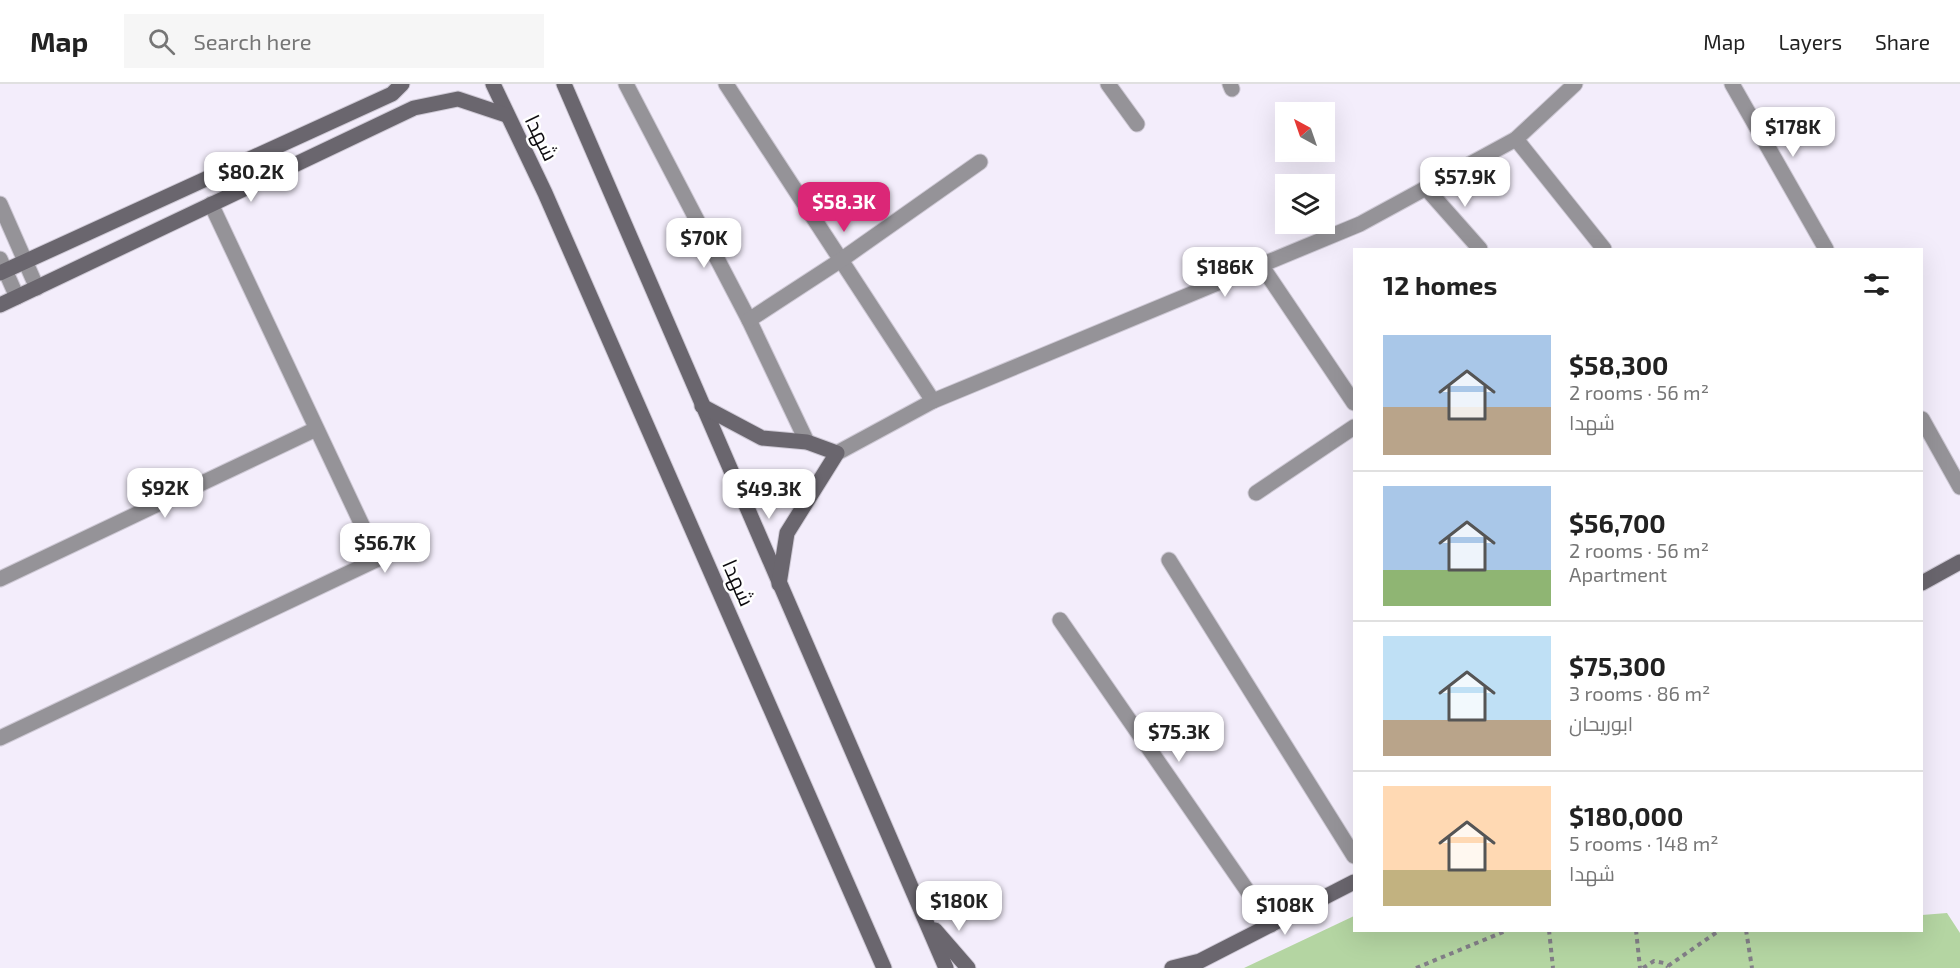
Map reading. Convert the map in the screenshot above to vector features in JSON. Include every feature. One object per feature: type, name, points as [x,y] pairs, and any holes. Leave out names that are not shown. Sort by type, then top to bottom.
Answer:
[{"type":"main road","points":[[2,268],[27,261],[227,170],[392,94],[402,84]]},
{"type":"main road","name":"شهدا","points":[[493,84],[545,193],[884,968]]},
{"type":"main road","name":"شهدا","points":[[567,85],[702,406],[946,968]]},
{"type":"main road","points":[[0,305],[414,108],[458,99],[506,115]]},
{"type":"main road","points":[[227,170],[238,191]]},
{"type":"main road","points":[[702,406],[762,438],[807,442],[837,453],[787,533],[779,584]]},
{"type":"main road","points":[[1923,582],[1960,562]]},
{"type":"main road","points":[[1172,968],[1196,964],[1353,883]]},
{"type":"main road","points":[[925,918],[968,968]]},
{"type":"street","points":[[627,84],[749,320],[807,442]]},
{"type":"street","points":[[726,84],[933,401]]},
{"type":"street","points":[[1108,84],[1137,124]]},
{"type":"street","points":[[837,453],[933,401],[1360,224],[1516,139],[1575,84]]},
{"type":"street","points":[[1732,84],[1825,248]]},
{"type":"street","points":[[1516,139],[1603,248]]},
{"type":"street","points":[[749,320],[841,260],[980,162]]},
{"type":"street","points":[[1426,188],[1479,248]]},
{"type":"street","points":[[0,204],[38,288]]},
{"type":"street","points":[[0,738],[378,559],[211,204]]},
{"type":"street","points":[[1261,265],[1353,403]]},
{"type":"street","points":[[2,268],[17,297]]},
{"type":"street","points":[[1923,421],[1960,487]]},
{"type":"street","points":[[1256,493],[1353,428]]},
{"type":"street","points":[[0,579],[316,429]]},
{"type":"street","points":[[1169,560],[1353,854]]},
{"type":"street","points":[[1060,620],[1271,925]]},
{"type":"path","points":[[1416,968],[1503,932]]},
{"type":"path","points":[[1549,932],[1553,968]]},
{"type":"path","points":[[1636,932],[1642,968],[1654,961],[1664,963],[1668,967],[1717,932]]},
{"type":"path","points":[[1746,932],[1752,968]]},
{"type":"green space","points":[[1947,913],[1960,933],[1960,968],[1244,968],[1353,916],[1353,932],[1923,932],[1923,915]]}]
